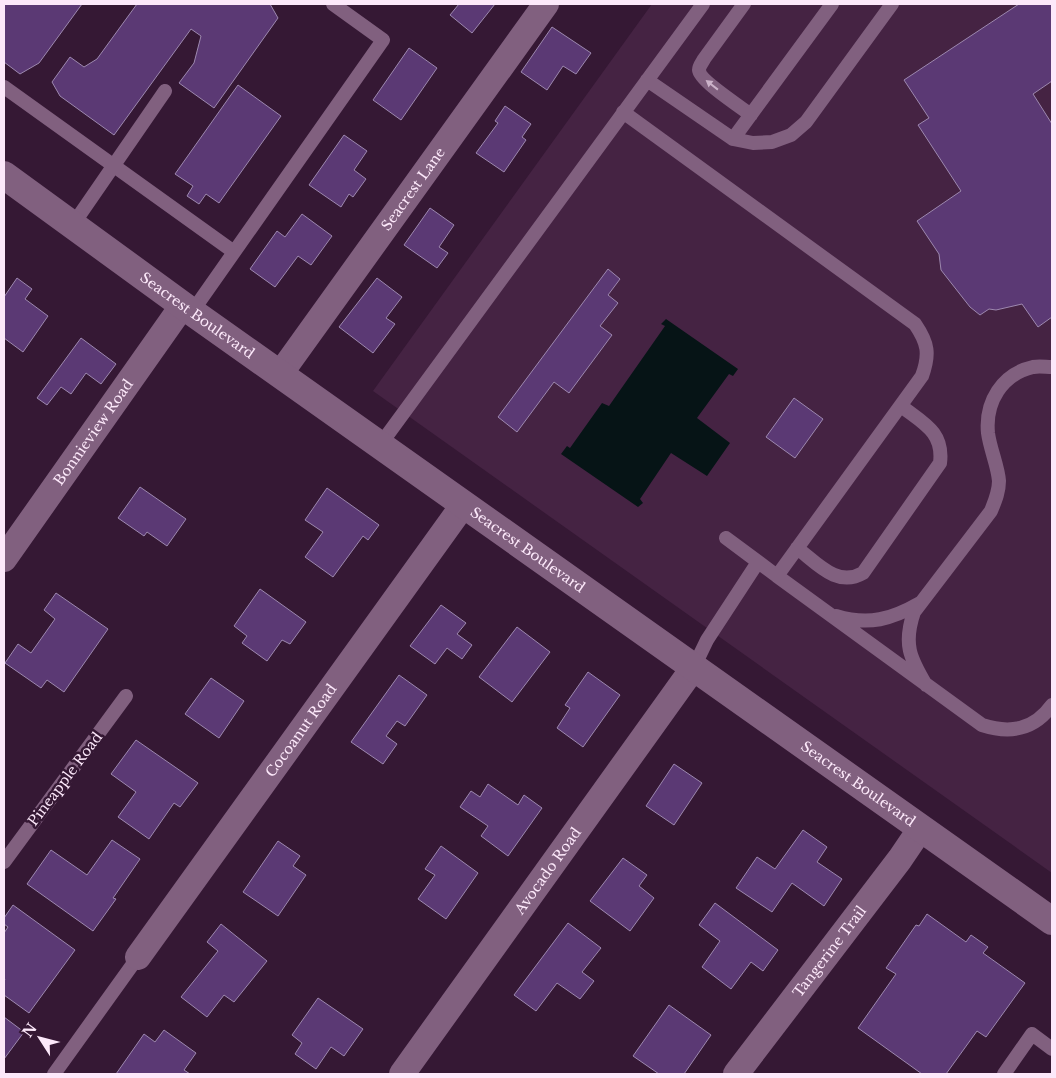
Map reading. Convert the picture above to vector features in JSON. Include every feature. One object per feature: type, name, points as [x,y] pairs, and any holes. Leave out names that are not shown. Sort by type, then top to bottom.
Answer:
[{"type":"street","name":"Seacrest Lane","points":[[280,374],[546,4]]},
{"type":"street","name":"Seacrest Boulevard","points":[[4,175],[188,309],[1052,921]]},
{"type":"street","name":"Bonnieview Road","points":[[4,559],[188,309]]},
{"type":"street","name":"Cocoanut Road","points":[[138,957],[464,504]]},
{"type":"street","name":"Avocado Road","points":[[402,1074],[694,667]]},
{"type":"street","name":"Tangerine Trail","points":[[736,1074],[900,859],[921,828]]},
{"type":"lane","points":[[188,309],[234,252],[383,40],[332,4]]},
{"type":"lane","points":[[380,445],[703,4]]},
{"type":"lane","points":[[744,4],[704,59],[699,72],[706,80],[751,115]]},
{"type":"lane","points":[[733,139],[832,4]]},
{"type":"lane","points":[[648,80],[733,139],[753,143],[772,142],[791,135],[806,122],[892,4]]},
{"type":"lane","points":[[4,87],[234,252]]},
{"type":"lane","points":[[72,226],[166,91]]},
{"type":"lane","points":[[623,112],[915,324],[923,335],[927,349],[927,362],[922,376],[777,576]]},
{"type":"lane","points":[[926,686],[911,658],[908,643],[909,627],[914,612],[991,511],[998,496],[999,480],[988,433],[988,415],[993,398],[1003,383],[1018,372],[1035,367],[1052,368]]},
{"type":"lane","points":[[797,548],[834,576],[849,579],[863,573],[940,463],[939,441],[933,431],[901,406]]},
{"type":"lane","points":[[726,538],[926,686],[982,725],[998,730],[1015,729],[1032,724],[1046,714],[1052,705]]},
{"type":"lane","points":[[694,667],[707,640],[758,562]]},
{"type":"lane","points":[[827,613],[851,621],[876,621],[900,614],[921,603]]},
{"type":"lane","name":"Pineapple Road","points":[[4,862],[126,696]]},
{"type":"lane","points":[[54,1074],[138,957]]},
{"type":"lane","points":[[1004,1074],[1032,1034],[1052,1049]]},
{"type":"shaded area","points":[[652,4],[1052,4],[1052,873],[373,391]]},
{"type":"shaded area","points":[[666,319],[738,369],[733,376],[729,374],[697,418],[730,443],[707,476],[671,453],[640,499],[643,503],[638,507],[561,454],[567,446],[570,448],[602,403],[609,406],[665,326],[661,324]]},
{"type":"building","points":[[4,4],[82,4],[39,63],[20,74],[4,62]]},
{"type":"building","points":[[137,4],[270,4],[278,18],[214,108],[179,83],[194,63],[201,36],[191,29],[114,135],[60,96],[52,82],[70,57],[84,67],[97,59]]},
{"type":"building","points":[[459,4],[495,4],[472,33],[450,15]]},
{"type":"building","points":[[1019,4],[1052,4],[1052,81],[1033,94],[1052,124],[1052,317],[1038,327],[1022,304],[996,310],[989,309],[980,315],[970,307],[941,270],[939,254],[917,221],[961,191],[918,125],[929,118],[904,80]]},
{"type":"building","points":[[552,27],[591,53],[576,74],[563,66],[547,90],[521,72]]},
{"type":"building","points":[[409,48],[437,68],[401,120],[373,100]]},
{"type":"building","points":[[238,85],[281,116],[219,203],[206,194],[199,204],[187,196],[193,186],[175,174]]},
{"type":"building","points":[[505,106],[531,124],[522,137],[526,140],[504,172],[476,153],[498,123],[495,121]]},
{"type":"building","points":[[344,135],[367,151],[354,170],[366,179],[353,197],[349,194],[341,207],[309,185]]},
{"type":"building","points":[[430,208],[454,225],[439,247],[448,253],[437,268],[404,245]]},
{"type":"building","points":[[302,214],[332,236],[311,265],[298,256],[275,287],[250,269],[277,231],[285,237]]},
{"type":"building","points":[[608,269],[620,279],[608,295],[618,303],[600,326],[612,335],[569,393],[554,382],[517,432],[498,417]]},
{"type":"building","points":[[17,278],[32,289],[25,299],[48,316],[23,352],[4,338],[4,297]]},
{"type":"building","points":[[377,278],[402,297],[386,318],[395,324],[373,353],[339,327]]},
{"type":"building","points":[[81,338],[116,364],[101,384],[86,373],[71,394],[61,387],[47,405],[37,398]]},
{"type":"building","points":[[794,398],[823,419],[795,458],[766,437]]},
{"type":"building","points":[[140,487],[186,519],[167,546],[147,532],[144,536],[118,518]]},
{"type":"building","points":[[327,488],[379,525],[368,540],[363,536],[333,577],[305,557],[323,532],[305,520]]},
{"type":"building","points":[[260,589],[306,622],[290,644],[282,640],[267,661],[242,643],[247,636],[234,626]]},
{"type":"building","points":[[56,593],[108,629],[64,692],[47,680],[41,688],[5,663],[18,644],[31,653],[55,619],[44,610]]},
{"type":"building","points":[[441,605],[466,623],[457,634],[472,645],[462,659],[447,648],[435,664],[410,646]]},
{"type":"building","points":[[517,627],[550,652],[512,702],[479,677]]},
{"type":"building","points":[[588,672],[620,695],[583,747],[557,728],[570,708],[565,705]]},
{"type":"building","points":[[399,675],[427,695],[405,726],[397,721],[386,736],[397,744],[383,764],[351,742]]},
{"type":"building","points":[[211,678],[244,701],[219,738],[185,714]]},
{"type":"building","points":[[136,740],[198,783],[180,807],[174,803],[149,839],[118,817],[136,792],[111,774]]},
{"type":"building","points":[[674,764],[702,783],[674,825],[646,806]]},
{"type":"building","points":[[488,784],[518,805],[524,795],[542,808],[508,856],[481,836],[488,826],[460,807],[471,791],[480,797]]},
{"type":"building","points":[[803,830],[827,847],[817,862],[842,879],[824,906],[792,883],[772,912],[736,888],[757,857],[775,869]]},
{"type":"building","points":[[112,840],[140,859],[113,898],[116,899],[93,931],[27,884],[51,850],[87,875]]},
{"type":"building","points":[[278,841],[300,856],[293,866],[306,875],[278,916],[243,892]]},
{"type":"building","points":[[441,846],[478,873],[446,919],[418,899],[435,875],[425,869]]},
{"type":"building","points":[[623,858],[647,875],[639,886],[654,898],[630,931],[590,901]]},
{"type":"building","points":[[715,903],[778,950],[763,971],[751,962],[731,989],[702,967],[720,941],[699,925]]},
{"type":"building","points":[[13,905],[75,950],[29,1013],[4,995],[4,933],[8,927],[4,924],[4,918]]},
{"type":"building","points":[[927,914],[966,942],[971,935],[988,947],[983,953],[1025,983],[986,1037],[977,1031],[946,1074],[922,1074],[858,1028],[896,974],[886,968],[916,925],[919,926]]},
{"type":"building","points":[[568,923],[601,948],[582,972],[594,981],[580,999],[557,983],[536,1011],[514,995]]},
{"type":"building","points":[[221,924],[267,961],[234,1002],[224,995],[207,1017],[181,997],[218,951],[207,942]]},
{"type":"building","points":[[318,998],[363,1029],[344,1056],[331,1047],[316,1069],[295,1054],[302,1043],[292,1035]]},
{"type":"building","points":[[669,1005],[711,1035],[684,1074],[659,1074],[633,1056]]},
{"type":"building","points":[[4,1017],[24,1032],[4,1059]]},
{"type":"building","points":[[164,1030],[196,1053],[184,1070],[190,1074],[116,1074],[144,1034],[155,1042]]}]
